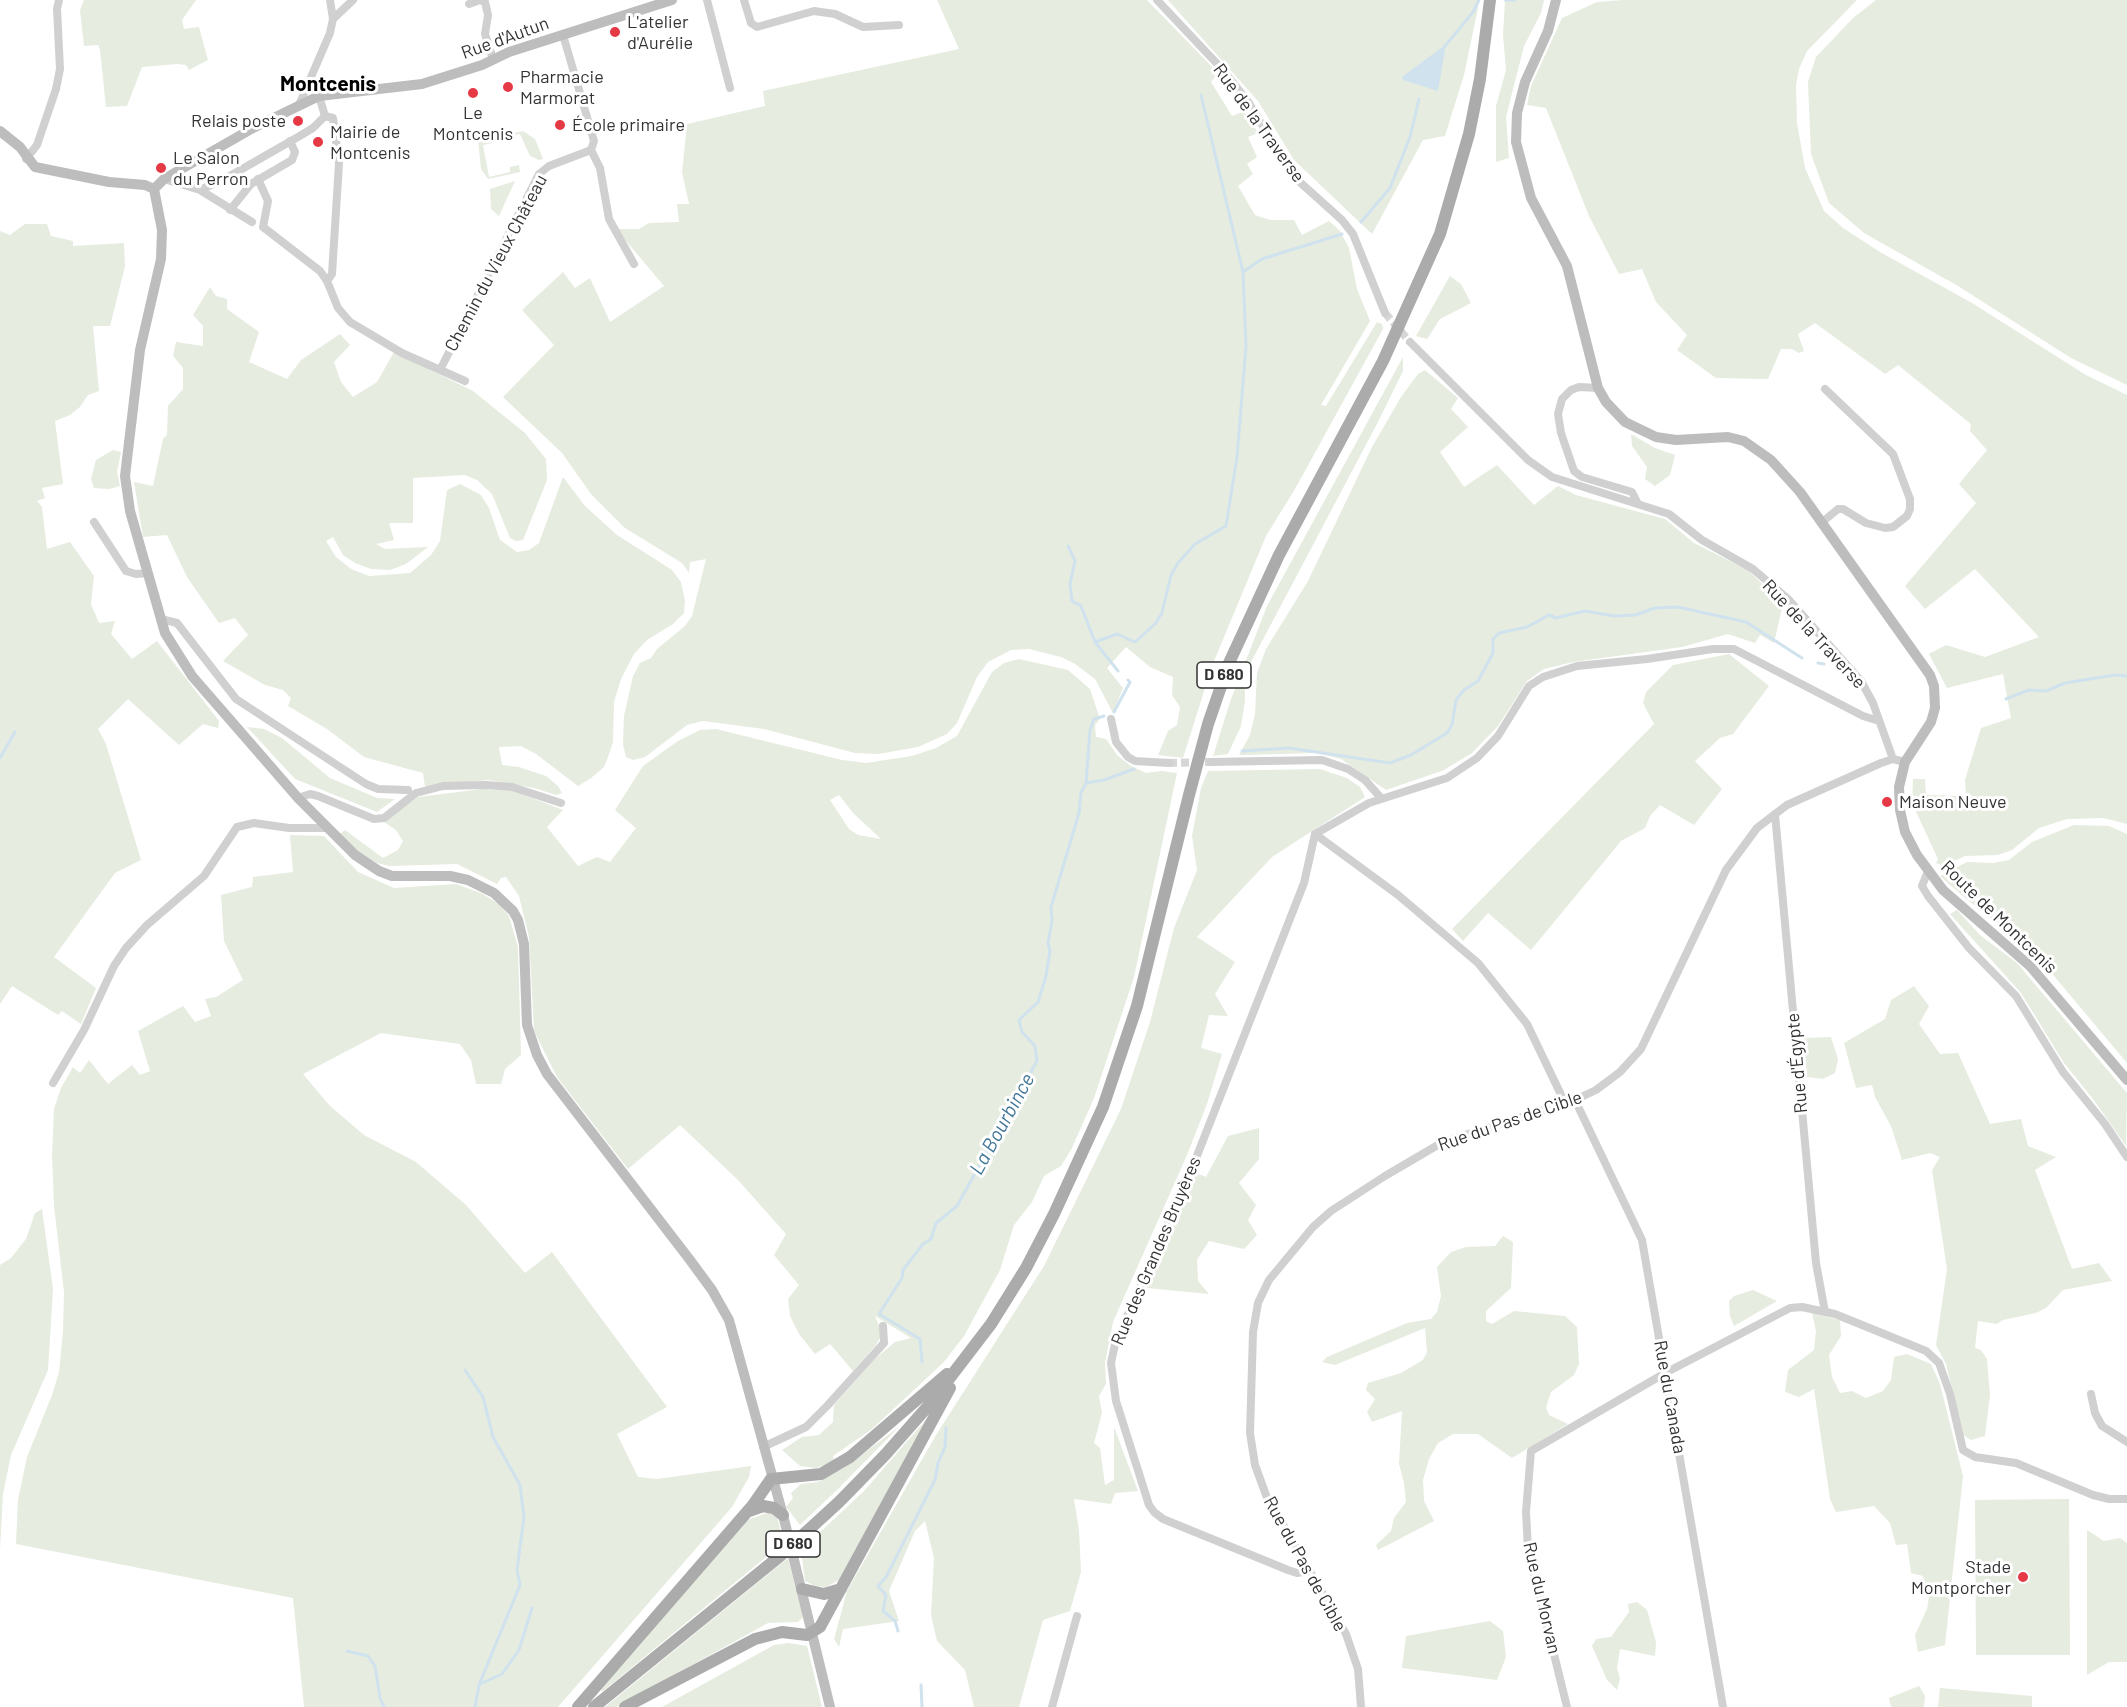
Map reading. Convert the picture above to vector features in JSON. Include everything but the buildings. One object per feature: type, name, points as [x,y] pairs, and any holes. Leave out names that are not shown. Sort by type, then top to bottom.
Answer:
[{"type":"main road","name":"Rue d'Autun","points":[[154,189],[164,179],[299,105],[320,96],[422,84],[562,35],[672,0]]},
{"type":"main road","name":"D 680","points":[[594,1707],[780,1556],[840,1502],[885,1455],[969,1355],[1026,1268],[1082,1158],[1103,1107],[1137,1006],[1192,785],[1229,663],[1279,555],[1383,361],[1440,234],[1469,134],[1480,79],[1490,0]]},
{"type":"main road","points":[[1556,0],[1548,31],[1525,82],[1517,113],[1516,142],[1532,198],[1567,266],[1598,388],[1606,402],[1625,422],[1656,436],[1676,440],[1728,437],[1744,441],[1761,452],[1787,476],[1930,675],[1934,686],[1935,708],[1931,722],[1907,760]]},
{"type":"main road","points":[[0,131],[20,147],[26,159],[35,167],[109,182],[132,183],[154,189],[161,221],[161,259],[140,350],[125,476],[130,511],[171,646],[192,676],[298,798],[355,855],[378,871],[409,878],[450,876],[468,880],[494,893],[507,903],[518,920],[521,931],[527,1025],[537,1055],[561,1094],[690,1260],[721,1305],[734,1334],[771,1479],[783,1515],[830,1707]]},
{"type":"main road","name":"Route de Montcenis","points":[[1907,760],[1900,780],[1899,810],[1905,832],[1928,871],[1969,916],[2030,966],[2127,1080]]},
{"type":"main road","points":[[578,1707],[747,1511],[771,1479],[821,1474],[850,1457],[969,1355]]},
{"type":"main road","points":[[625,1707],[755,1639],[782,1632],[811,1634],[824,1622],[969,1355]]},
{"type":"main road","points":[[747,1511],[763,1506],[774,1508],[783,1515]]},
{"type":"main road","points":[[800,1583],[824,1594],[841,1589]]},
{"type":"street","points":[[26,159],[37,145],[56,89],[60,69],[57,9],[59,0]]},
{"type":"street","points":[[299,105],[330,33],[333,19],[330,0]]},
{"type":"street","points":[[333,19],[353,0]]},
{"type":"street","points":[[469,4],[480,0],[485,2],[488,15],[485,34],[493,59]]},
{"type":"street","points":[[707,0],[730,88]]},
{"type":"street","points":[[744,0],[751,23],[757,27],[814,11],[836,14],[863,27],[899,25]]},
{"type":"street","name":"Rue de la Traverse","points":[[1157,0],[1223,70],[1249,103],[1293,176],[1342,220],[1353,234],[1371,284],[1385,313]]},
{"type":"street","points":[[562,35],[594,141],[591,150],[600,168],[609,219],[634,264]]},
{"type":"street","points":[[320,96],[325,116]]},
{"type":"street","points":[[325,116],[333,118],[337,134],[339,177],[332,274],[327,281]]},
{"type":"street","points":[[200,190],[228,177],[313,128],[325,116]]},
{"type":"street","points":[[230,210],[251,184],[292,160],[295,152],[290,141]]},
{"type":"street","name":"Chemin du Vieux Château","points":[[440,370],[539,174],[549,166],[591,150]]},
{"type":"street","points":[[164,179],[200,190],[252,222]]},
{"type":"street","points":[[258,179],[268,201],[262,227],[311,263],[327,281],[338,308],[350,322],[402,353],[465,381]]},
{"type":"street","name":"Rue de la Traverse","points":[[1410,342],[1528,460],[1552,477],[1670,514],[1702,540],[1753,569],[1788,599],[1869,693],[1893,759]]},
{"type":"street","points":[[1598,388],[1572,390],[1562,399],[1558,414],[1561,433],[1574,471],[1582,477],[1632,492],[1638,504]]},
{"type":"street","points":[[1821,523],[1838,509],[1843,509],[1866,523],[1885,528],[1893,527],[1907,516],[1910,508],[1910,499],[1893,454],[1825,388]]},
{"type":"street","points":[[94,522],[126,571],[136,574],[147,573]]},
{"type":"street","points":[[161,619],[177,623],[236,699],[366,784],[378,789],[408,790]]},
{"type":"street","points":[[1565,1103],[1527,1024],[1478,963],[1398,895],[1315,834],[1381,798],[1447,778],[1477,758],[1498,736],[1529,686],[1543,677],[1577,666],[1713,649],[1734,649],[1843,706],[1879,721]]},
{"type":"street","points":[[1111,719],[1116,742],[1128,757],[1135,761],[1169,763]]},
{"type":"street","points":[[1893,759],[1907,760]]},
{"type":"street","name":"Rue du Pas de Cible","points":[[1361,1707],[1358,1669],[1353,1651],[1266,1495],[1255,1465],[1250,1433],[1253,1332],[1258,1303],[1269,1280],[1299,1242],[1331,1211],[1385,1176],[1443,1142],[1575,1100],[1596,1090],[1620,1072],[1641,1048],[1726,870],[1757,828],[1787,805],[1893,759]]},
{"type":"street","points":[[1210,762],[1322,760],[1348,769],[1365,780],[1381,798]]},
{"type":"street","points":[[298,798],[310,794],[318,796],[374,819],[384,818],[416,793],[443,786],[512,787],[561,803]]},
{"type":"street","name":"Rue d'Égypte","points":[[1775,814],[1816,1263],[1826,1312]]},
{"type":"street","points":[[53,1083],[84,1030],[114,966],[126,948],[147,925],[204,876],[237,827],[245,823],[254,823],[289,828],[326,828]]},
{"type":"street","name":"Rue des Grandes Bruyères","points":[[1309,1571],[1297,1573],[1288,1570],[1163,1519],[1154,1512],[1149,1505],[1116,1401],[1111,1363],[1115,1344],[1191,1172],[1304,883],[1315,834]]},
{"type":"street","points":[[1928,871],[1922,885],[1928,896],[1969,948],[2016,996],[2063,1072],[2106,1124],[2127,1157]]},
{"type":"street","name":"Rue du Canada","points":[[1575,1100],[1642,1240],[1719,1692],[1724,1707]]},
{"type":"street","points":[[1666,1372],[1790,1308],[1802,1306],[1826,1312],[1902,1340],[1926,1352],[1939,1363],[1950,1394],[1963,1450],[1975,1457],[2016,1463],[2093,1495],[2109,1499],[2127,1499]]},
{"type":"street","points":[[763,1447],[799,1431],[827,1406],[884,1343],[883,1326]]},
{"type":"street","name":"Rue du Morvan","points":[[1567,1707],[1528,1549],[1526,1512],[1531,1451],[1666,1372]]},
{"type":"street","points":[[2091,1394],[2095,1413],[2102,1426],[2127,1442]]},
{"type":"street","points":[[1052,1707],[1077,1616]]},
{"type":"shaded area","points":[[84,0],[196,0],[182,20],[184,29],[199,27],[208,60],[189,70],[186,65],[177,64],[142,67],[127,106],[106,107],[100,50],[98,45],[84,46],[80,10]]},
{"type":"shaded area","points":[[937,0],[1147,0],[1218,73],[1211,82],[1232,116],[1245,111],[1258,133],[1248,137],[1257,157],[1247,164],[1253,174],[1238,186],[1255,215],[1270,220],[1294,220],[1302,235],[1329,221],[1340,231],[1349,248],[1357,289],[1370,321],[1321,405],[1326,406],[1377,322],[1382,324],[1383,329],[1295,489],[1266,536],[1212,666],[1183,758],[1158,755],[1168,731],[1177,725],[1180,707],[1172,695],[1173,677],[1150,667],[1126,647],[1107,668],[1123,688],[1113,713],[1095,679],[1075,664],[1061,657],[1029,649],[1011,650],[988,662],[977,677],[957,723],[947,734],[918,747],[878,754],[855,753],[764,729],[703,721],[687,725],[645,757],[633,760],[626,757],[623,744],[624,716],[633,676],[640,663],[651,658],[657,649],[685,626],[692,616],[706,559],[690,562],[689,573],[682,563],[625,528],[591,494],[562,453],[503,397],[554,345],[522,310],[563,272],[575,288],[590,278],[610,322],[664,286],[616,229],[639,229],[649,223],[679,222],[677,204],[689,204],[682,172],[687,124],[765,106],[763,91],[959,49]]},
{"type":"shaded area","points":[[1168,0],[1478,0],[1464,75],[1445,136],[1423,140],[1372,234],[1294,160],[1258,101]]},
{"type":"shaded area","points":[[1505,0],[1544,0],[1541,13],[1524,46],[1506,117],[1509,158],[1496,162],[1496,106],[1506,70],[1503,35]]},
{"type":"shaded area","points":[[1857,0],[1807,51],[1799,69],[1796,85],[1797,123],[1805,168],[1824,211],[1843,228],[1880,252],[1972,303],[2086,375],[2127,395],[2127,824],[2103,818],[2067,819],[2039,828],[2012,850],[1998,855],[1965,856],[1943,866],[1936,863],[1938,859],[1912,803],[1913,779],[1925,779],[1926,795],[1966,796],[1965,780],[1981,728],[2011,718],[2003,674],[1947,688],[1929,654],[1946,645],[1985,657],[2039,637],[1975,569],[1925,609],[1905,586],[1976,503],[1959,484],[1987,450],[1970,431],[1971,424],[1898,365],[1885,374],[1815,323],[1798,334],[1804,351],[1799,353],[1792,349],[1781,349],[1768,379],[1716,378],[1677,350],[1687,335],[1656,302],[1642,269],[1619,274],[1589,216],[1546,108],[1527,105],[1531,86],[1562,18],[1597,2]]},
{"type":"shaded area","points":[[1876,0],[2127,0],[2127,385],[2071,358],[1958,286],[1864,233],[1829,203],[1811,154],[1808,82],[1816,57],[1853,18]]},
{"type":"shaded area","points":[[523,131],[535,139],[543,159],[539,160],[530,156],[520,134],[512,135],[513,139],[483,145],[489,177],[510,172],[510,167],[519,165],[520,172],[488,179],[481,169],[478,140]]},
{"type":"shaded area","points":[[515,181],[499,216],[491,209],[490,189]]},
{"type":"shaded area","points":[[25,224],[47,224],[51,236],[73,241],[73,246],[124,243],[125,266],[110,326],[93,326],[99,391],[88,395],[80,407],[70,415],[55,421],[63,484],[42,488],[45,498],[37,501],[42,507],[47,549],[70,542],[94,576],[91,604],[99,623],[115,621],[111,634],[132,659],[157,641],[219,721],[218,728],[203,724],[179,745],[128,699],[98,729],[106,744],[141,860],[115,873],[54,957],[96,988],[81,1024],[62,1011],[58,1015],[12,986],[0,1004],[0,231],[10,235]]},
{"type":"shaded area","points":[[1450,276],[1461,284],[1471,303],[1440,319],[1427,339],[1416,336]]},
{"type":"shaded area","points":[[210,287],[216,296],[227,299],[227,309],[259,332],[249,362],[287,379],[301,360],[340,334],[350,345],[334,362],[341,382],[353,397],[377,382],[394,352],[473,391],[525,433],[546,459],[547,480],[523,540],[516,541],[510,538],[492,494],[477,480],[465,475],[413,478],[413,523],[389,523],[394,540],[376,544],[385,549],[428,547],[406,564],[390,570],[371,569],[343,555],[333,537],[326,541],[336,557],[351,569],[369,576],[410,573],[431,555],[440,541],[447,490],[460,484],[481,495],[489,508],[500,540],[517,552],[529,550],[539,543],[563,477],[585,506],[617,535],[672,570],[681,582],[685,601],[684,613],[673,624],[647,640],[634,654],[621,679],[614,702],[613,742],[608,757],[604,767],[591,778],[578,786],[536,754],[521,746],[499,747],[502,765],[519,767],[546,776],[558,786],[562,793],[556,795],[534,788],[488,780],[425,787],[423,773],[364,757],[327,729],[288,706],[291,698],[283,690],[265,685],[223,661],[248,635],[235,618],[219,623],[187,577],[167,535],[143,537],[134,482],[153,486],[163,439],[167,435],[168,406],[183,389],[183,368],[173,356],[176,342],[203,346],[203,326],[193,315]]},
{"type":"shaded area","points":[[1403,357],[1403,371],[1378,422],[1250,664],[1245,676],[1245,701],[1241,726],[1228,754],[1213,756],[1231,699],[1267,606]]},
{"type":"shaded area","points":[[1425,370],[1458,398],[1451,409],[1468,427],[1440,452],[1464,487],[1497,465],[1534,505],[1558,486],[1576,495],[1665,519],[1694,543],[1748,570],[1783,604],[1774,643],[1760,635],[1755,643],[1728,634],[1682,647],[1573,662],[1544,669],[1527,681],[1498,726],[1472,753],[1444,770],[1386,790],[1341,759],[1317,753],[1239,755],[1250,735],[1255,714],[1257,673],[1266,649],[1308,581],[1372,447],[1401,397],[1418,374]]},
{"type":"shaded area","points":[[1631,434],[1655,448],[1675,455],[1670,475],[1655,486],[1645,479],[1647,467],[1632,446]]},
{"type":"shaded area","points":[[113,450],[121,452],[117,472],[120,486],[109,489],[94,488],[91,479],[96,460]]},
{"type":"shaded area","points":[[1729,654],[1769,686],[1733,734],[1720,738],[1695,761],[1722,789],[1694,825],[1660,805],[1650,816],[1645,828],[1621,841],[1531,950],[1488,913],[1463,941],[1452,929],[1654,724],[1643,703],[1646,692],[1673,665]]},
{"type":"shaded area","points":[[1019,659],[1068,670],[1090,689],[1100,719],[1095,725],[1096,737],[1106,739],[1117,755],[1131,766],[1146,773],[1161,771],[1177,773],[1134,977],[1094,1098],[1072,1148],[1061,1166],[1044,1176],[1032,1202],[1014,1225],[1000,1270],[964,1336],[944,1362],[872,1429],[833,1456],[834,1462],[816,1468],[800,1466],[782,1450],[802,1437],[819,1435],[833,1422],[834,1405],[875,1359],[895,1342],[911,1338],[875,1316],[882,1333],[876,1345],[853,1371],[830,1344],[815,1354],[799,1334],[790,1316],[788,1299],[799,1285],[774,1255],[786,1234],[738,1180],[680,1125],[628,1169],[557,1077],[534,1030],[529,937],[519,896],[506,877],[501,878],[497,884],[457,864],[390,866],[377,863],[357,851],[340,834],[345,830],[383,858],[398,850],[403,841],[396,830],[384,822],[418,797],[482,789],[514,791],[563,810],[547,827],[578,866],[597,857],[610,862],[636,828],[615,810],[643,766],[678,741],[700,730],[716,729],[842,760],[866,763],[912,756],[936,748],[957,736],[992,672],[1004,663]],"holes":[[[839,795],[854,814],[881,839],[858,835],[849,829],[830,800]]]},
{"type":"shaded area","points":[[247,727],[264,729],[282,738],[330,778],[377,798],[395,799],[377,812],[295,779]]},
{"type":"shaded area","points":[[1320,769],[1347,778],[1360,787],[1365,797],[1272,857],[1197,937],[1235,962],[1215,994],[1228,1016],[1209,1015],[1201,1048],[1222,1054],[1207,1104],[1187,1155],[1113,1322],[1105,1363],[1106,1384],[1099,1396],[1102,1413],[1094,1443],[1100,1448],[1105,1485],[1114,1480],[1114,1427],[1138,1491],[1115,1493],[1111,1504],[1074,1499],[1079,1530],[1081,1572],[1070,1611],[1043,1620],[1019,1707],[974,1707],[965,1670],[937,1641],[931,1615],[934,1558],[925,1521],[915,1531],[889,1591],[899,1621],[843,1629],[839,1647],[834,1639],[847,1591],[936,1435],[1044,1266],[1121,1109],[1150,1022],[1174,928],[1197,870],[1192,836],[1201,788],[1208,771]]},
{"type":"shaded area","points":[[2074,825],[2109,826],[2127,834],[2127,1063],[2033,951],[1940,876],[1967,862],[1993,863],[2009,860],[2032,842]]},
{"type":"shaded area","points":[[290,835],[324,836],[358,872],[394,888],[456,884],[483,894],[500,905],[509,916],[518,947],[521,1055],[505,1069],[501,1084],[476,1084],[471,1060],[460,1044],[381,1033],[303,1074],[329,1105],[364,1135],[416,1162],[466,1205],[525,1273],[552,1252],[667,1407],[617,1434],[638,1477],[657,1479],[751,1466],[749,1477],[732,1507],[558,1707],[304,1707],[293,1598],[16,1544],[18,1500],[27,1457],[59,1372],[64,1292],[54,1206],[52,1155],[54,1109],[61,1088],[73,1067],[80,1073],[89,1060],[108,1084],[132,1065],[140,1075],[150,1071],[138,1031],[183,1006],[195,1022],[211,1016],[205,999],[216,997],[243,980],[224,941],[221,895],[252,887],[253,877],[293,872]]},
{"type":"shaded area","points":[[1957,910],[1980,935],[2017,963],[2127,1093],[2126,1146],[2064,1063],[2021,993],[1950,914]]},
{"type":"shaded area","points":[[1914,986],[1929,1006],[1919,1024],[1940,1054],[1958,1053],[1990,1124],[2021,1119],[2028,1146],[2056,1157],[2035,1170],[2072,1269],[2099,1263],[2112,1281],[2063,1290],[2046,1308],[2036,1313],[2003,1320],[1997,1324],[1978,1321],[1975,1348],[1981,1350],[1987,1359],[1990,1395],[1985,1436],[1971,1440],[1963,1435],[1946,1364],[1936,1345],[1947,1269],[1932,1170],[1940,1157],[1930,1153],[1902,1160],[1891,1126],[1875,1097],[1872,1085],[1856,1088],[1844,1043],[1885,1019],[1891,1000]]},
{"type":"shaded area","points":[[1831,1037],[1838,1059],[1835,1073],[1823,1079],[1807,1077],[1804,1038]]},
{"type":"shaded area","points":[[1259,1128],[1259,1159],[1239,1183],[1256,1205],[1248,1220],[1257,1235],[1244,1249],[1209,1241],[1197,1260],[1198,1281],[1209,1294],[1147,1288],[1194,1172],[1206,1177],[1228,1136]]},
{"type":"shaded area","points":[[42,1209],[53,1289],[48,1370],[11,1455],[3,1494],[0,1550],[0,1265],[11,1258],[26,1239],[35,1213]]},
{"type":"shaded area","points":[[1503,1236],[1513,1242],[1511,1288],[1486,1311],[1486,1321],[1492,1324],[1514,1311],[1565,1316],[1577,1327],[1579,1364],[1574,1375],[1551,1392],[1546,1408],[1549,1415],[1568,1424],[1512,1458],[1478,1434],[1453,1434],[1438,1443],[1429,1459],[1423,1480],[1424,1501],[1434,1521],[1378,1550],[1376,1545],[1391,1531],[1394,1518],[1406,1502],[1399,1464],[1402,1411],[1372,1422],[1367,1412],[1375,1399],[1366,1390],[1368,1383],[1401,1373],[1423,1360],[1427,1352],[1425,1328],[1335,1365],[1322,1362],[1327,1357],[1407,1323],[1431,1319],[1437,1312],[1441,1296],[1437,1267],[1451,1252],[1466,1247],[1495,1246]]},
{"type":"shaded area","points":[[1753,1290],[1777,1301],[1734,1326],[1730,1316],[1729,1301],[1734,1296]]},
{"type":"shaded area","points":[[1812,1313],[1840,1320],[1841,1336],[1829,1355],[1832,1377],[1840,1393],[1852,1391],[1866,1398],[1883,1391],[1891,1380],[1894,1357],[1907,1354],[1931,1364],[1940,1384],[1963,1476],[1945,1645],[1918,1652],[1915,1635],[1927,1609],[1929,1597],[1923,1576],[1911,1573],[1907,1544],[1896,1545],[1890,1523],[1874,1506],[1836,1512],[1830,1499],[1814,1389],[1799,1397],[1785,1392],[1788,1370],[1814,1350],[1816,1331]]},
{"type":"shaded area","points":[[929,1416],[841,1579],[826,1587],[815,1586],[805,1581],[801,1550],[864,1491]]},
{"type":"shaded area","points":[[900,1426],[800,1525],[786,1507],[793,1498],[791,1493],[801,1484],[818,1482],[844,1468]]},
{"type":"shaded area","name":"Stade Montporcher","points":[[2069,1499],[2070,1655],[1976,1655],[1975,1500]]},
{"type":"shaded area","points":[[770,1512],[777,1515],[783,1543],[602,1692],[601,1688],[744,1521]]},
{"type":"shaded area","points":[[2087,1530],[2104,1541],[2120,1538],[2127,1543],[2127,1662],[2109,1662],[2087,1675]]},
{"type":"shaded area","points":[[788,1558],[803,1617],[798,1622],[768,1623],[616,1707],[605,1707]]},
{"type":"shaded area","points":[[1637,1602],[1647,1610],[1656,1642],[1655,1656],[1620,1649],[1617,1668],[1620,1679],[1617,1690],[1607,1680],[1592,1646],[1596,1639],[1611,1637],[1629,1612],[1628,1604]]},
{"type":"shaded area","points":[[1490,1621],[1503,1631],[1506,1657],[1497,1680],[1402,1668],[1406,1636]]},
{"type":"shaded area","points":[[789,1643],[807,1646],[822,1707],[662,1707],[774,1645]]},
{"type":"shaded area","points":[[1919,1686],[1925,1696],[1924,1707],[1891,1707],[1889,1698]]},
{"type":"shaded area","points":[[1940,1688],[2032,1696],[2032,1707],[1938,1707]]},
{"type":"water","points":[[1441,48],[1445,50],[1438,91],[1403,80],[1402,77]]},
{"type":"waterway","points":[[1441,51],[1473,12],[1479,0]]},
{"type":"waterway","points":[[1505,0],[1515,0]]},
{"type":"waterway","points":[[1095,642],[1117,634],[1135,642],[1155,624],[1162,613],[1171,575],[1178,563],[1195,544],[1226,526],[1237,457],[1246,346],[1243,272],[1201,95]]},
{"type":"waterway","points":[[1361,222],[1390,188],[1410,137],[1419,99]]},
{"type":"waterway","points":[[1243,272],[1262,259],[1342,234]]},
{"type":"waterway","points":[[1068,546],[1075,561],[1070,584],[1072,601],[1081,606],[1095,642],[1118,671]]},
{"type":"waterway","points":[[1242,751],[1289,748],[1390,763],[1411,755],[1447,733],[1452,725],[1456,700],[1464,690],[1478,681],[1493,653],[1493,639],[1499,633],[1527,627],[1549,615],[1556,618],[1585,611],[1614,616],[1635,615],[1655,608],[1678,607],[1746,622],[1802,658]]},
{"type":"waterway","points":[[1818,663],[1824,664]]},
{"type":"waterway","points":[[2006,699],[2029,690],[2046,691],[2065,683],[2115,675],[2127,676]]},
{"type":"waterway","points":[[1114,712],[1130,682],[1128,680]]},
{"type":"waterway","name":"La Bourbince","points":[[922,1362],[920,1339],[879,1314],[902,1278],[903,1270],[923,1244],[931,1239],[936,1223],[957,1206],[1037,1061],[1035,1046],[1022,1032],[1019,1020],[1038,1002],[1046,976],[1050,951],[1048,943],[1052,921],[1051,907],[1079,813],[1081,793],[1086,783],[1090,730],[1094,719],[1104,716]]},
{"type":"waterway","points":[[0,758],[15,732]]},
{"type":"waterway","points":[[1086,783],[1104,780],[1134,769]]},
{"type":"waterway","points":[[465,1370],[483,1397],[493,1437],[520,1485],[524,1517],[517,1570],[520,1585],[479,1685],[475,1707]]},
{"type":"waterway","name":"La Bourbince","points":[[898,1631],[895,1621],[883,1611],[886,1595],[878,1586],[886,1577],[935,1480],[938,1463],[945,1447],[946,1428]]},
{"type":"waterway","points":[[480,1684],[502,1674],[519,1650],[532,1608]]},
{"type":"waterway","points":[[347,1651],[368,1656],[375,1666],[380,1698],[384,1707]]},
{"type":"waterway","name":"La Bourbince","points":[[921,1685],[922,1707]]},
{"type":"tunnel","points":[[1385,313],[1410,342]]},
{"type":"tunnel","points":[[1169,763],[1210,762]]},
{"type":"place","name":"L'atelier d'Aurélie","points":[[615,32]]},
{"type":"place","name":"Pharmacie Marmorat","points":[[508,87]]},
{"type":"place","name":"Le Montcenis","points":[[473,93]]},
{"type":"place","name":"Relais poste","points":[[298,121]]},
{"type":"place","name":"École primaire","points":[[560,125]]},
{"type":"place","name":"Mairie de Montcenis","points":[[318,142]]},
{"type":"place","name":"Le Salon du Perron","points":[[161,168]]},
{"type":"place","name":"Maison Neuve","points":[[1887,802]]},
{"type":"place","name":"Stade Montporcher","points":[[2023,1577]]},
{"type":"district","name":"Montcenis","points":[[328,84]]}]
